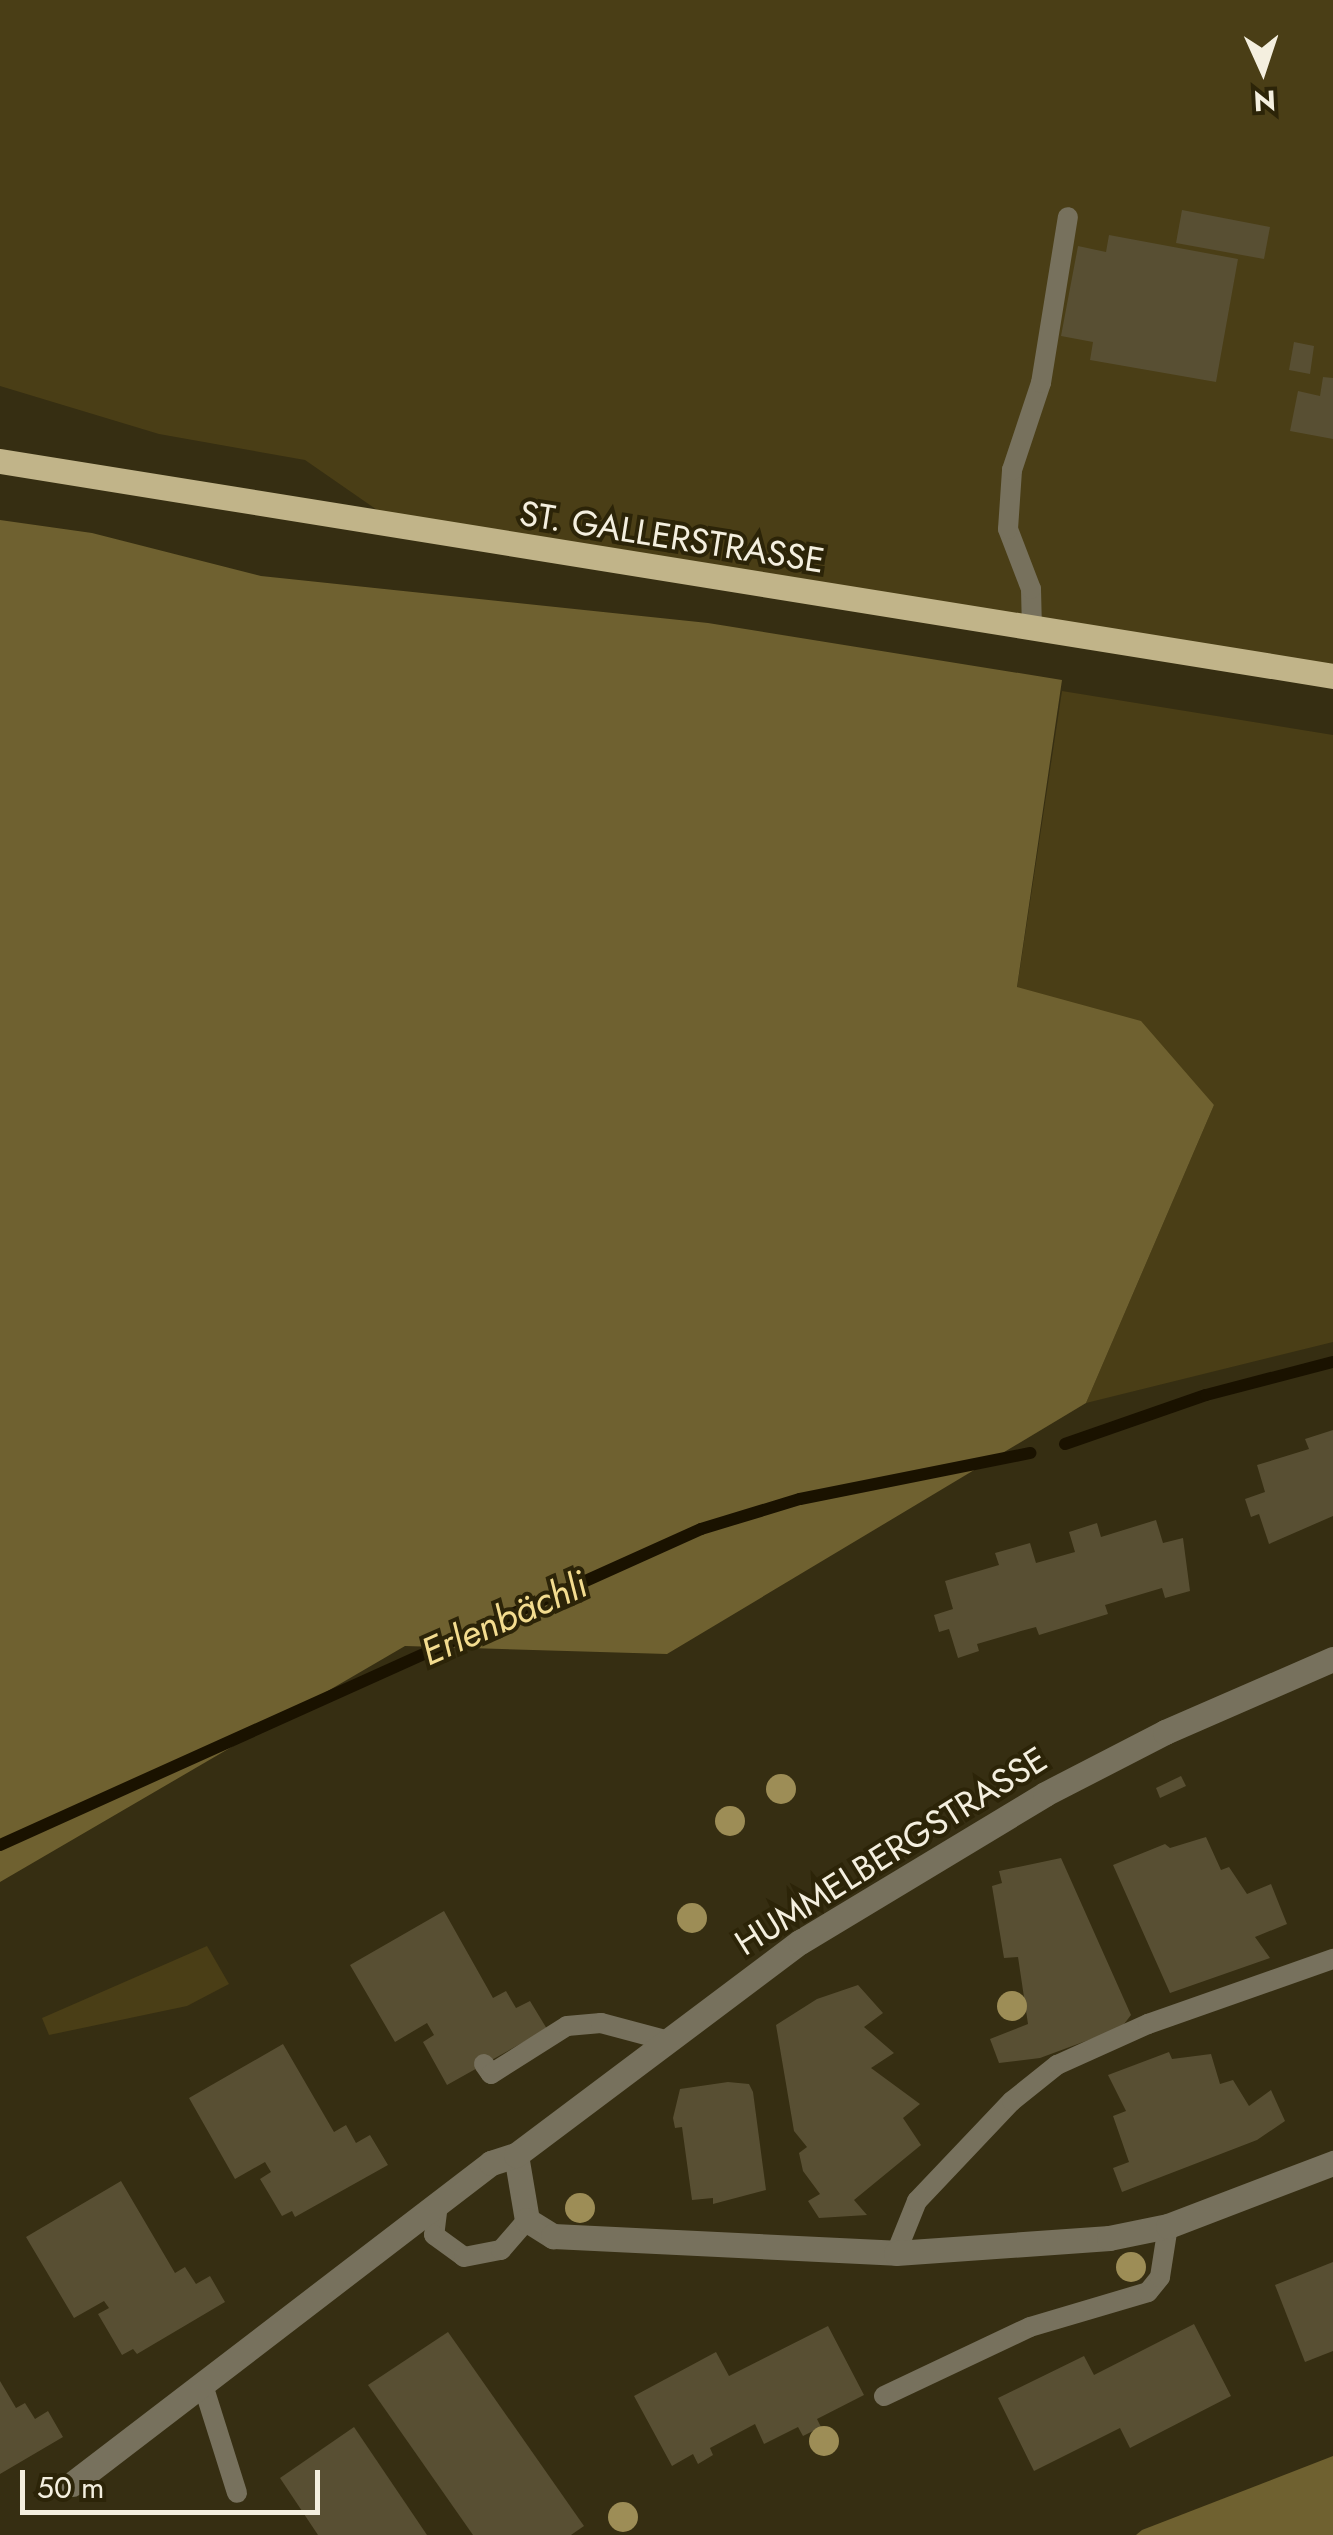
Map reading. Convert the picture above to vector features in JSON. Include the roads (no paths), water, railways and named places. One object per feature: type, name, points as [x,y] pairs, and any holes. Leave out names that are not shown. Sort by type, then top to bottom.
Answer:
[{"type":"main road","name":"ST. GALLERSTRASSE","points":[[0,461],[1333,676]]},
{"type":"street","name":"HUMMELBERGSTRASSE","points":[[72,2484],[491,2163],[516,2155],[800,1942],[1045,1794],[1165,1732],[1333,1659]]},
{"type":"street","points":[[516,2155],[527,2220],[553,2236],[595,2242],[896,2253],[1023,2248],[1168,2226],[1333,2163]]},
{"type":"lane","points":[[1032,630],[1031,590],[1008,529],[1012,470],[1041,383],[1068,218]]},
{"type":"lane","points":[[896,2253],[916,2201],[1012,2100],[1057,2066],[1148,2024],[1333,1959]]},
{"type":"lane","points":[[484,2064],[490,2074],[567,2026],[601,2023],[665,2040]]},
{"type":"lane","points":[[438,2204],[434,2235],[464,2257],[501,2250],[527,2220]]},
{"type":"lane","points":[[884,2396],[1030,2327],[1148,2292],[1160,2277],[1168,2226]]},
{"type":"lane","points":[[203,2385],[237,2493]]},
{"type":"waterway","name":"Erlenbächli","points":[[1065,1444],[1206,1395],[1333,1362]]},
{"type":"waterway","name":"Erlenbächli","points":[[0,1845],[701,1529],[800,1499],[1030,1453]]}]
